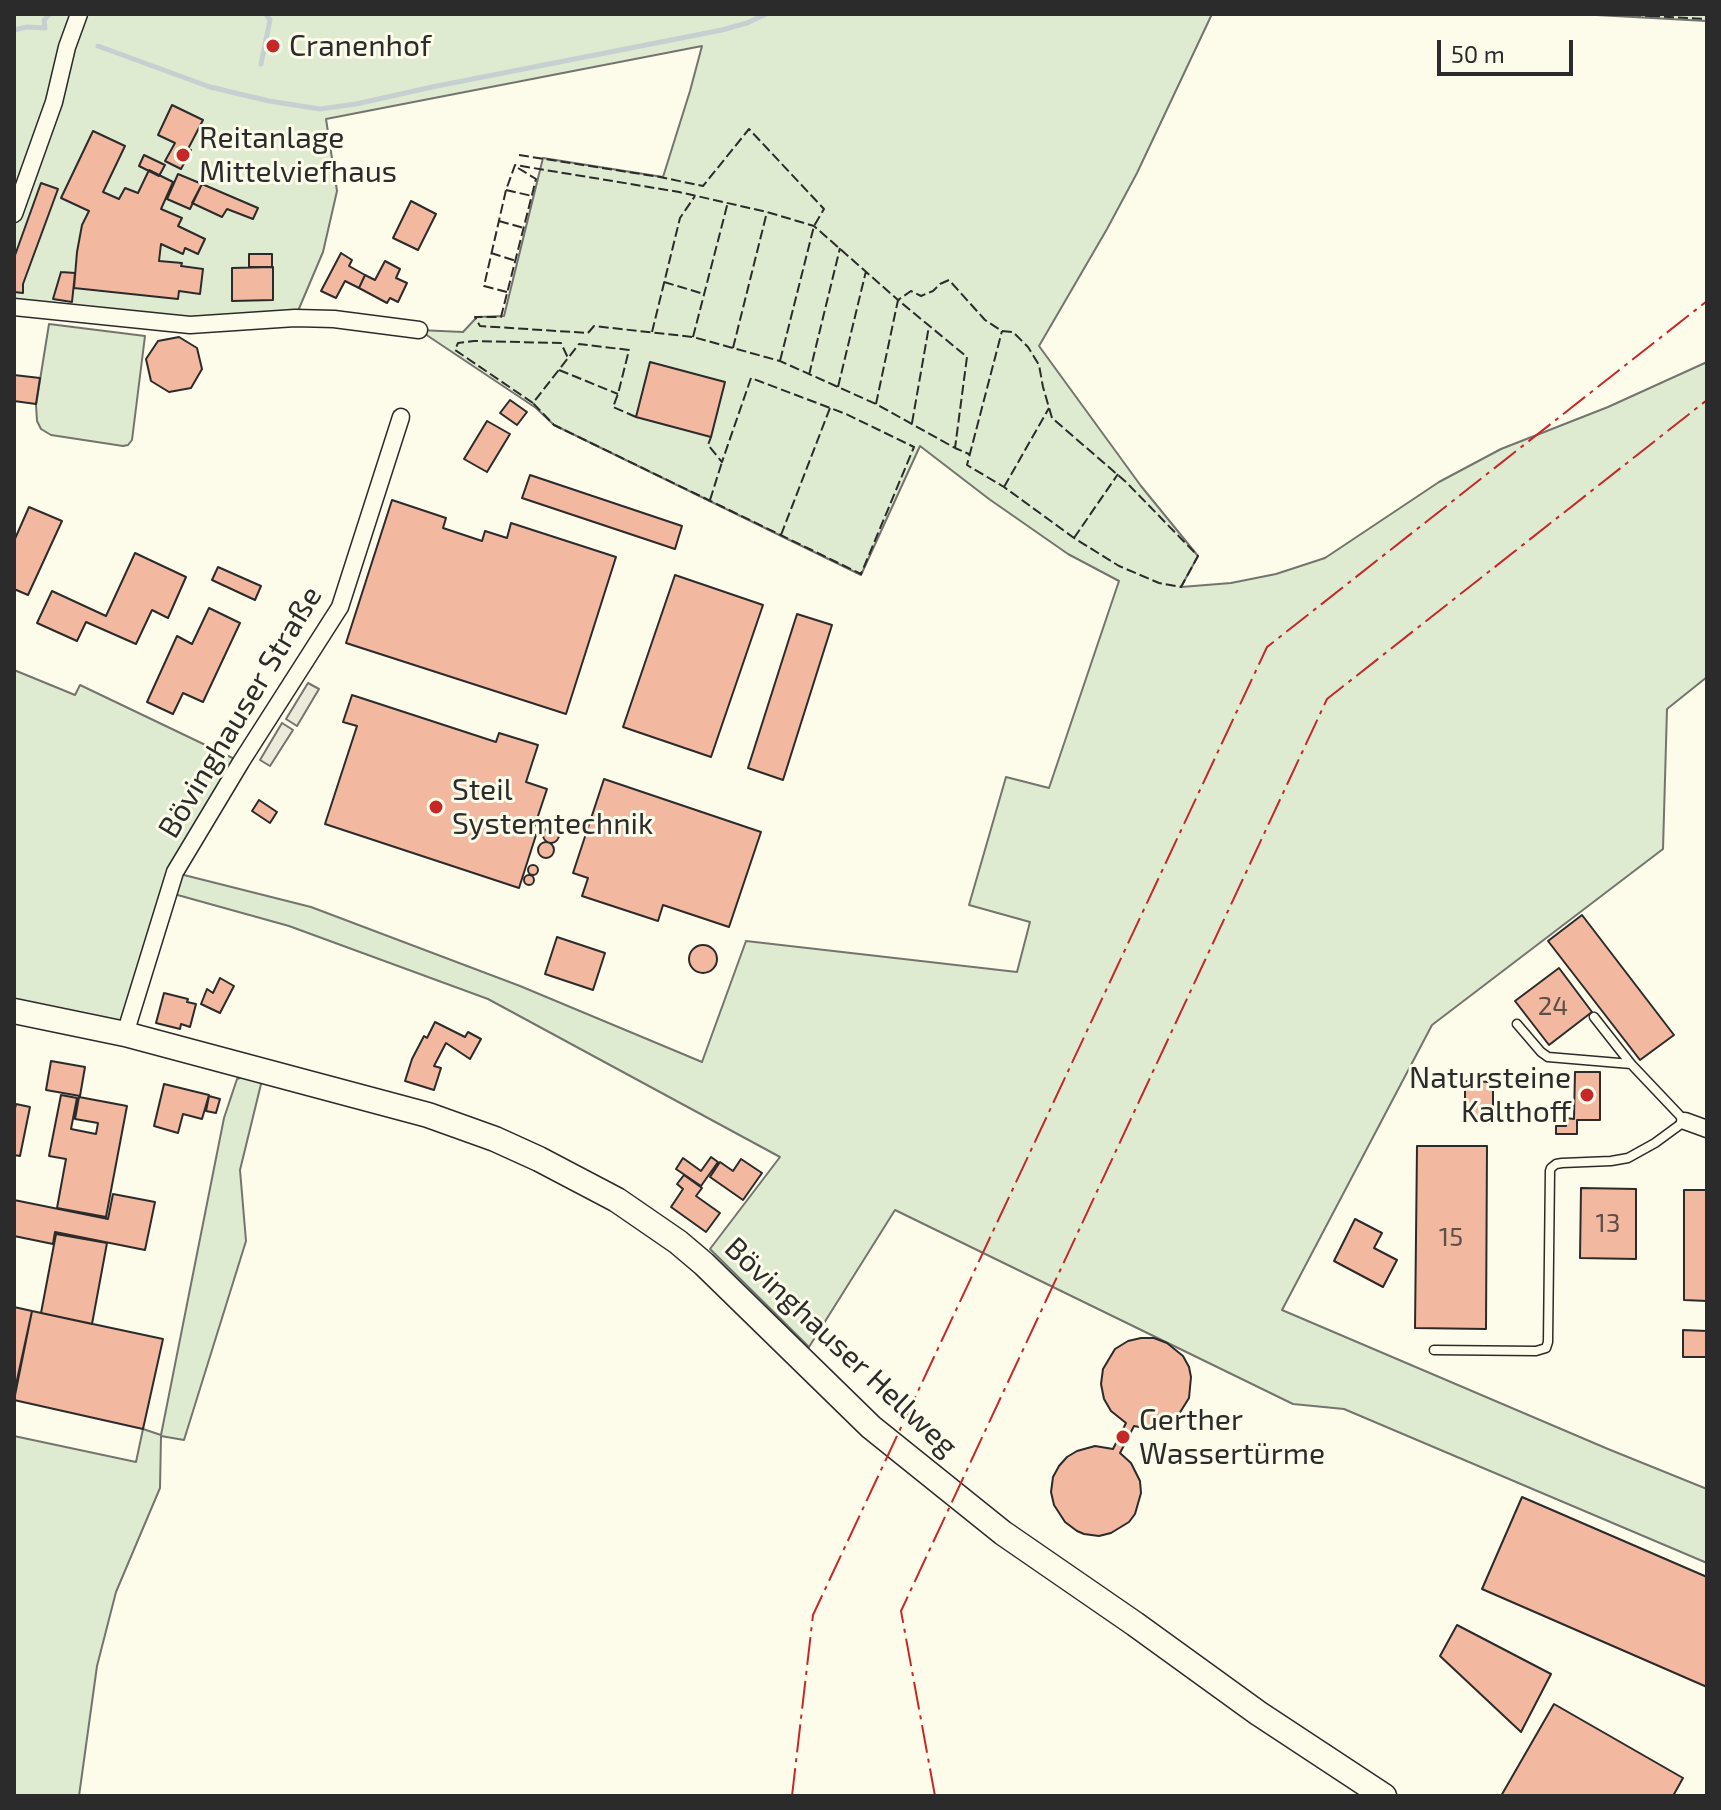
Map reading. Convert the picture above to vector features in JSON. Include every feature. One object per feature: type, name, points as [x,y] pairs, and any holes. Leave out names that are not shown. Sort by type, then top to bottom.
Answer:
[{"type":"street","points":[[14,214],[54,102],[67,47],[79,14]]},
{"type":"street","points":[[14,307],[190,325],[295,318],[334,319],[419,330]]},
{"type":"street","name":"Bövinghauser Straße","points":[[125,1034],[175,872],[340,607],[401,417]]},
{"type":"street","name":"Bövinghauser Hellweg","points":[[14,1011],[125,1034],[359,1095],[451,1123],[579,1178],[678,1242],[871,1427],[1003,1533],[1258,1713],[1384,1796]]},
{"type":"street","points":[[1685,1121],[1707,1129]]},
{"type":"lane","points":[[1434,1350],[1536,1351],[1546,1348],[1551,1168],[1562,1163],[1628,1158],[1685,1121],[1631,1064],[1594,1017]]},
{"type":"lane","points":[[1517,1024],[1548,1057],[1631,1064]]},
{"type":"green space","points":[[14,14],[1212,14],[1137,173],[1039,346],[1141,486],[1198,556],[1181,587],[1231,583],[1276,574],[1325,558],[1439,482],[1501,449],[1608,407],[1707,362],[1707,677],[1667,709],[1663,849],[1432,1025],[1282,1310],[1707,1489],[1707,1563],[1344,1409],[1293,1404],[895,1210],[809,1347],[710,1249],[780,1157],[488,999],[289,926],[174,894],[123,1032],[14,1008],[14,670],[75,695],[80,685],[241,762],[176,873],[311,907],[520,986],[702,1062],[746,941],[1017,972],[1030,922],[969,905],[1006,777],[1049,788],[1119,581],[1068,554],[920,446],[861,575],[554,425],[536,408],[419,330],[463,332],[477,317],[504,316],[543,158],[663,177],[702,46],[326,119],[337,191],[323,252],[295,318],[190,325],[14,307]]},
{"type":"green space","points":[[1578,14],[1707,14],[1707,21]]},
{"type":"green space","points":[[49,324],[145,336],[132,440],[128,445],[51,435],[41,429],[36,405]]},
{"type":"green space","points":[[246,1076],[262,1080],[240,1170],[246,1241],[184,1440],[161,1436],[160,1488],[116,1592],[97,1666],[79,1796],[14,1796],[14,1436],[136,1462],[143,1429],[161,1435],[224,1118],[237,1079]]},
{"type":"shaded area","points":[[308,683],[319,689],[297,726],[286,719]]},
{"type":"shaded area","points":[[282,723],[293,730],[270,766],[260,760]]},
{"type":"building","points":[[172,105],[203,120],[181,169],[165,161],[175,143],[158,135]]},
{"type":"building","points":[[93,131],[125,146],[103,192],[119,199],[125,188],[138,193],[149,170],[173,182],[161,209],[182,218],[178,226],[205,239],[198,254],[185,248],[183,254],[161,244],[159,261],[203,269],[200,294],[179,291],[178,299],[74,288],[82,225],[89,211],[61,198]]},
{"type":"building","points":[[144,155],[165,165],[159,176],[139,166]]},
{"type":"building","points":[[178,174],[202,184],[190,209],[167,199]]},
{"type":"building","points":[[41,183],[58,189],[23,284],[23,293],[14,292],[14,258]]},
{"type":"building","points":[[202,184],[258,208],[253,219],[227,209],[222,217],[192,203]]},
{"type":"building","points":[[411,201],[436,214],[418,250],[393,238]]},
{"type":"building","points":[[341,253],[352,260],[349,266],[365,275],[359,288],[345,281],[336,298],[321,291]]},
{"type":"building","points":[[249,254],[272,254],[272,267],[249,267]]},
{"type":"building","points":[[385,261],[400,269],[396,278],[407,283],[398,302],[390,298],[387,303],[359,288],[365,275],[375,280]]},
{"type":"building","points":[[273,267],[273,300],[232,301],[232,268]]},
{"type":"building","points":[[61,272],[75,273],[72,302],[53,299]]},
{"type":"building","points":[[179,337],[197,348],[202,369],[191,388],[169,392],[151,381],[146,359],[158,341]]},
{"type":"building","points":[[650,362],[725,382],[711,437],[636,417]]},
{"type":"building","points":[[14,375],[40,378],[36,404],[14,401]]},
{"type":"building","points":[[510,400],[527,412],[517,425],[500,413]]},
{"type":"building","points":[[487,421],[510,434],[487,472],[464,459]]},
{"type":"building","points":[[530,475],[682,526],[675,549],[522,498]]},
{"type":"building","points":[[392,500],[446,518],[443,528],[482,541],[485,531],[507,538],[511,523],[616,557],[566,714],[346,643]]},
{"type":"building","points":[[29,507],[62,521],[28,595],[14,589],[14,541]]},
{"type":"building","points":[[135,553],[186,577],[168,618],[152,610],[136,644],[86,622],[77,641],[37,623],[52,591],[106,616]]},
{"type":"building","points":[[218,567],[261,586],[255,600],[212,580]]},
{"type":"building","points":[[675,575],[763,605],[711,757],[623,727]]},
{"type":"building","points":[[209,608],[240,623],[203,702],[183,693],[173,714],[147,702],[177,636],[192,644]]},
{"type":"building","points":[[797,614],[832,625],[783,780],[748,768]]},
{"type":"building","name":"Steil Systemtechnik","points":[[352,695],[496,742],[499,733],[538,745],[526,782],[547,789],[519,888],[325,824],[357,726],[343,722]]},
{"type":"building","points":[[604,779],[761,832],[729,927],[663,905],[658,921],[582,896],[588,878],[573,873]]},
{"type":"building","points":[[259,800],[277,812],[270,823],[252,811]]},
{"type":"building","points":[[551,827],[559,835],[551,843],[543,835]]},
{"type":"building","points":[[546,842],[554,850],[546,858],[538,850]]},
{"type":"building","points":[[533,865],[538,870],[533,875],[528,870]]},
{"type":"building","points":[[529,875],[534,880],[529,885],[524,880]]},
{"type":"building","points":[[1582,915],[1674,1035],[1640,1060],[1548,941]]},
{"type":"building","points":[[557,937],[605,953],[593,990],[545,974]]},
{"type":"building","points":[[703,945],[713,949],[717,959],[713,969],[703,973],[693,969],[689,959],[693,949]]},
{"type":"building","points":[[1559,968],[1592,1012],[1549,1045],[1515,1001]]},
{"type":"building","points":[[220,978],[234,986],[220,1013],[201,1004],[207,989],[213,993]]},
{"type":"building","points":[[164,993],[196,1004],[190,1027],[181,1024],[180,1029],[156,1023]]},
{"type":"building","points":[[435,1022],[465,1037],[468,1032],[481,1039],[470,1059],[446,1043],[434,1066],[441,1068],[434,1090],[405,1081],[412,1059]]},
{"type":"building","points":[[51,1061],[85,1067],[80,1096],[46,1090]]},
{"type":"building","name":"Natursteine Kalthoff","points":[[1575,1072],[1600,1072],[1600,1120],[1577,1120],[1577,1134],[1556,1134],[1556,1126],[1566,1126],[1566,1118],[1574,1119]]},
{"type":"building","points":[[1465,1081],[1493,1082],[1493,1117],[1465,1117]]},
{"type":"building","points":[[164,1084],[209,1095],[202,1119],[183,1114],[178,1133],[154,1126]]},
{"type":"building","points":[[61,1095],[77,1098],[71,1129],[96,1134],[98,1123],[75,1119],[79,1097],[127,1106],[106,1217],[57,1208],[66,1159],[49,1156]]},
{"type":"building","points":[[209,1096],[220,1099],[216,1113],[206,1111]]},
{"type":"building","points":[[16,1104],[30,1107],[20,1156],[14,1155]]},
{"type":"building","points":[[1417,1146],[1487,1146],[1486,1329],[1415,1328]]},
{"type":"building","points":[[711,1157],[718,1162],[701,1186],[676,1169],[683,1158],[701,1171]]},
{"type":"building","points":[[741,1159],[762,1173],[743,1200],[710,1177],[720,1162],[733,1171]]},
{"type":"building","points":[[684,1175],[702,1188],[696,1196],[720,1213],[706,1232],[671,1207],[683,1189],[677,1184]]},
{"type":"building","points":[[1581,1188],[1636,1189],[1636,1259],[1580,1258]]},
{"type":"building","points":[[1684,1190],[1707,1190],[1707,1301],[1684,1300]]},
{"type":"building","points":[[113,1194],[155,1202],[145,1250],[55,1232],[53,1244],[14,1236],[14,1200],[108,1219]]},
{"type":"building","points":[[1355,1219],[1382,1233],[1374,1248],[1397,1260],[1383,1287],[1334,1261]]},
{"type":"building","points":[[56,1234],[107,1243],[92,1324],[41,1313]]},
{"type":"building","points":[[14,1307],[32,1311],[14,1394]]},
{"type":"building","points":[[32,1311],[163,1339],[143,1429],[14,1400]]},
{"type":"building","points":[[1683,1330],[1707,1331],[1707,1357],[1683,1357]]},
{"type":"building","name":"Gerther Wassertürme","points":[[1141,1338],[1154,1338],[1167,1343],[1183,1356],[1191,1377],[1189,1398],[1179,1414],[1166,1423],[1145,1428],[1134,1426],[1120,1453],[1131,1463],[1140,1481],[1141,1493],[1135,1514],[1129,1522],[1111,1533],[1099,1536],[1084,1534],[1065,1522],[1054,1505],[1051,1492],[1053,1477],[1067,1457],[1077,1451],[1095,1446],[1113,1449],[1126,1423],[1111,1411],[1104,1399],[1101,1384],[1103,1369],[1115,1349]]},
{"type":"building","points":[[1522,1497],[1707,1577],[1707,1687],[1482,1589]]},
{"type":"building","points":[[1457,1625],[1551,1674],[1521,1732],[1440,1656]]},
{"type":"building","points":[[1554,1704],[1683,1778],[1673,1796],[1501,1796]]},
{"type":"waterway","points":[[14,30],[45,28],[44,20],[50,14]]},
{"type":"waterway","points":[[261,64],[270,20],[266,14]]},
{"type":"waterway","points":[[98,46],[210,87],[320,109],[722,30],[766,14]]},
{"type":"fence","points":[[1617,14],[1650,14]]},
{"type":"fence","points":[[1650,16],[1707,19]]},
{"type":"fence","points":[[519,155],[703,186],[749,129],[824,209],[814,226],[780,361]]},
{"type":"fence","points":[[507,292],[484,286],[506,190],[515,165],[679,192],[814,226],[898,300],[911,291],[921,296],[949,280],[985,320],[1002,331],[1013,332],[1028,347],[1039,365],[1052,418],[1126,482],[1198,556],[1181,587],[1159,583],[1119,566],[967,465],[1002,331]]},
{"type":"fence","points":[[518,168],[536,179],[501,317],[475,317],[480,326],[588,333],[594,326],[693,337],[780,361],[876,404],[969,454]]},
{"type":"fence","points":[[506,190],[532,196]]},
{"type":"fence","points":[[652,332],[680,218],[695,196]]},
{"type":"fence","points":[[693,337],[728,202]]},
{"type":"fence","points":[[733,348],[767,212]]},
{"type":"fence","points":[[499,221],[524,228]]},
{"type":"fence","points":[[809,375],[840,248]]},
{"type":"fence","points":[[491,253],[516,261]]},
{"type":"fence","points":[[838,387],[866,271]]},
{"type":"fence","points":[[664,282],[704,294]]},
{"type":"fence","points":[[876,404],[898,300],[967,357],[955,448]]},
{"type":"fence","points":[[912,423],[929,326]]},
{"type":"fence","points":[[533,403],[455,350],[458,343],[561,343],[568,358]]},
{"type":"fence","points":[[636,417],[613,407],[629,350],[579,344],[533,403],[554,425],[861,574],[914,447],[846,414],[751,378],[722,462],[708,445],[711,437]]},
{"type":"fence","points":[[559,370],[618,394]]},
{"type":"fence","points":[[781,535],[830,408]]},
{"type":"fence","points":[[1004,487],[1049,408]]},
{"type":"fence","points":[[710,500],[722,462]]},
{"type":"fence","points":[[1074,538],[1118,474]]},
{"type":"power","points":[[792,1796],[813,1615],[1267,647],[1707,301]]},
{"type":"power","points":[[935,1796],[901,1611],[1327,699],[1707,400]]},
{"type":"place","name":"Cranenhof","points":[[273,46]]},
{"type":"place","name":"Reitanlage Mittelviefhaus","points":[[183,155]]},
{"type":"place","name":"Steil Systemtechnik","points":[[436,807]]},
{"type":"place","name":"Natursteine Kalthoff","points":[[1587,1095]]},
{"type":"place","name":"Gerther Wassertürme","points":[[1123,1437]]}]
